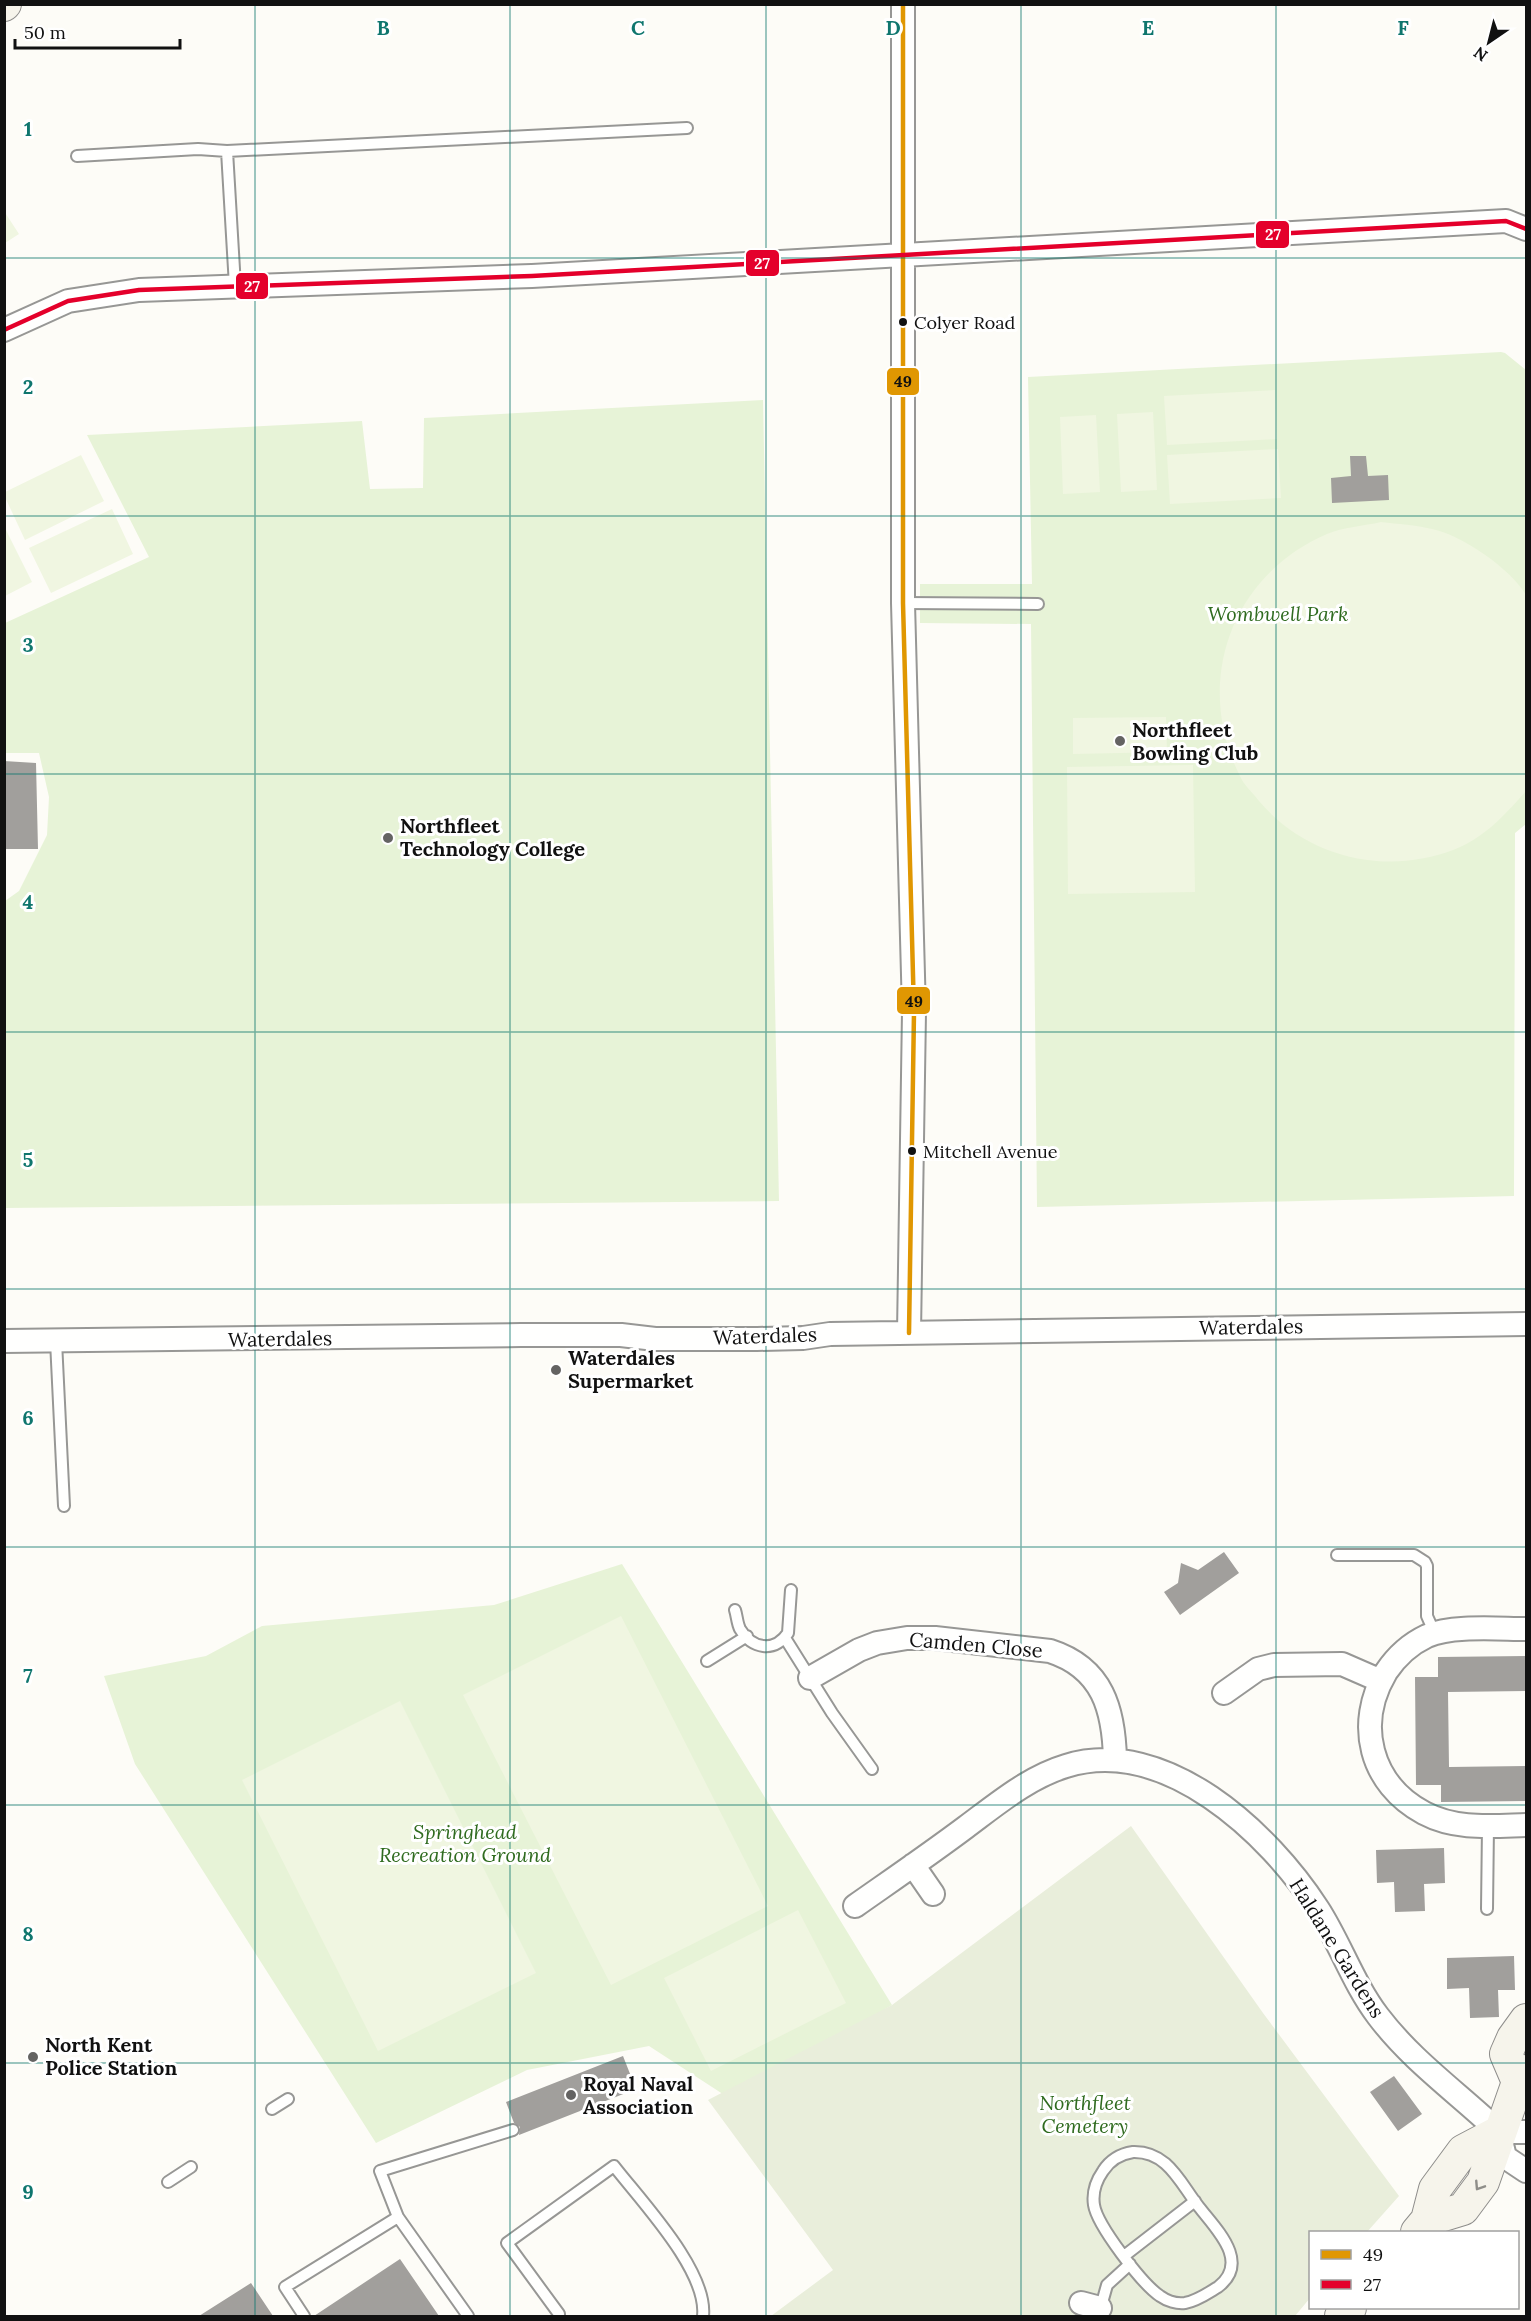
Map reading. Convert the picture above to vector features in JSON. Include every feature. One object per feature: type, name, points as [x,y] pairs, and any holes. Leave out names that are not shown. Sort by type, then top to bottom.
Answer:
[{"type":"main road","points":[[1422,2226],[1435,2189],[1462,2151],[1513,2132],[1522,2076],[1506,2054],[1513,2038],[1527,2020]]},
{"type":"street","points":[[903,4],[903,603],[914,1012],[909,1333]]},
{"type":"street","points":[[4,330],[68,301],[139,290],[532,276],[1506,221],[1527,229]]},
{"type":"street","name":"Waterdales","points":[[4,1341],[621,1335],[656,1339],[768,1339],[803,1338],[830,1334],[1527,1324]]},
{"type":"street","points":[[1527,1629],[1463,1630],[1435,1634],[1418,1641],[1391,1665],[1381,1681],[1371,1707],[1370,1736],[1378,1765],[1390,1786],[1416,1808],[1444,1822],[1462,1825],[1527,1825]]},
{"type":"street","name":"Camden Close","points":[[810,1678],[859,1650],[877,1643],[907,1638],[935,1638],[1050,1651],[1062,1655],[1081,1668],[1103,1694],[1114,1727],[1115,1760]]},
{"type":"street","points":[[1224,1693],[1258,1669],[1279,1664],[1342,1664],[1381,1681]]},
{"type":"street","name":"Haldane Gardens","points":[[855,1906],[1037,1778],[1068,1765],[1115,1760],[1147,1766],[1184,1782],[1226,1810],[1268,1846],[1292,1873],[1319,1911],[1359,1986],[1394,2036],[1422,2065],[1463,2098],[1513,2132]]},
{"type":"street","points":[[913,1865],[933,1894]]},
{"type":"street","points":[[1513,2132],[1505,2157],[1527,2171]]},
{"type":"lane","points":[[77,156],[198,149],[227,152],[687,128]]},
{"type":"lane","points":[[227,152],[235,286]]},
{"type":"lane","points":[[903,603],[1038,604]]},
{"type":"lane","points":[[56,1341],[63,1506]]},
{"type":"lane","points":[[1337,1555],[1412,1555],[1425,1562],[1427,1566],[1427,1616],[1435,1634]]},
{"type":"lane","points":[[735,1610],[740,1628],[747,1636],[764,1648],[776,1644],[789,1632],[791,1590]]},
{"type":"lane","points":[[706,1661],[747,1636]]},
{"type":"lane","points":[[784,1638],[872,1769]]},
{"type":"lane","points":[[1487,1909],[1488,1826]]},
{"type":"lane","points":[[272,2109],[288,2099]]},
{"type":"lane","points":[[468,2316],[398,2217],[380,2171],[513,2130]]},
{"type":"lane","points":[[1133,2152],[1155,2156],[1172,2169],[1195,2201],[1228,2247],[1232,2267],[1225,2281],[1187,2303],[1176,2303],[1156,2294],[1101,2224],[1094,2205],[1096,2182],[1111,2161],[1124,2154],[1133,2152]]},
{"type":"lane","points":[[559,2314],[507,2243],[614,2166],[681,2252],[699,2287],[704,2307],[703,2316]]},
{"type":"lane","points":[[168,2182],[191,2167]]},
{"type":"lane","points":[[1094,2309],[1107,2284],[1127,2260],[1195,2201]]},
{"type":"lane","points":[[304,2316],[285,2287],[398,2217]]},
{"type":"green space","points":[[4,211],[19,234],[5,243],[4,243]]},
{"type":"green space","name":"Wombwell Park","points":[[1501,352],[1526,370],[1526,824],[1515,833],[1514,1196],[1037,1207],[1031,624],[920,623],[920,584],[1032,584],[1028,377]]},
{"type":"green space","points":[[1275,390],[1277,439],[1167,445],[1164,396]]},
{"type":"green space","name":"Northfleet Technology College","points":[[763,400],[779,1201],[5,1208],[5,901],[19,891],[47,835],[49,797],[39,753],[5,753],[5,623],[149,557],[87,435],[362,421],[370,489],[423,488],[424,418]]},
{"type":"green space","points":[[1153,412],[1157,490],[1121,492],[1117,414]]},
{"type":"green space","points":[[1096,415],[1100,492],[1063,494],[1060,417]]},
{"type":"green space","points":[[1278,449],[1281,498],[1170,504],[1167,455]]},
{"type":"green space","points":[[81,455],[104,501],[25,540],[5,497],[5,492]]},
{"type":"green space","points":[[112,509],[133,554],[51,593],[29,548]]},
{"type":"green space","points":[[1381,522],[1426,528],[1457,538],[1498,564],[1526,595],[1526,791],[1510,809],[1474,840],[1453,850],[1427,858],[1401,861],[1374,861],[1323,848],[1300,836],[1278,820],[1242,780],[1227,744],[1220,708],[1221,672],[1229,638],[1244,606],[1265,577],[1293,553],[1327,534]]},
{"type":"green space","points":[[4,526],[32,582],[5,596],[4,596]]},
{"type":"green space","name":"Northfleet Bowling Club","points":[[1166,717],[1167,752],[1073,754],[1073,718]]},
{"type":"green space","points":[[1193,765],[1195,892],[1068,894],[1067,767]]},
{"type":"green space","name":"Springhead Recreation Ground","points":[[622,1564],[892,2005],[732,2100],[649,2046],[527,2070],[376,2143],[135,1764],[104,1676],[206,1656],[262,1626],[494,1605]]},
{"type":"green space","points":[[621,1616],[768,1906],[611,1985],[463,1695]]},
{"type":"green space","points":[[400,1701],[536,1973],[378,2051],[242,1780]]},
{"type":"green space","name":"Northfleet Cemetery","points":[[1131,1826],[1263,2013],[1399,2196],[1368,2231],[1309,2231],[1309,2299],[1295,2316],[771,2316],[833,2270],[708,2100],[892,2005]]},
{"type":"green space","points":[[798,1910],[846,2003],[711,2071],[664,1978]]},
{"type":"building","points":[[1350,456],[1366,456],[1368,476],[1388,475],[1389,500],[1332,503],[1331,478],[1351,476]]},
{"type":"building","points":[[4,761],[36,763],[38,849],[4,849]]},
{"type":"building","points":[[1224,1552],[1239,1573],[1180,1615],[1164,1592],[1178,1583],[1181,1563],[1198,1570]]},
{"type":"building","points":[[1527,1656],[1527,1691],[1448,1692],[1449,1767],[1527,1766],[1527,1801],[1441,1802],[1441,1785],[1416,1785],[1415,1677],[1438,1677],[1438,1657]]},
{"type":"building","points":[[1444,1848],[1445,1883],[1424,1884],[1425,1911],[1395,1912],[1394,1882],[1377,1883],[1376,1850]]},
{"type":"building","points":[[1514,1956],[1515,1990],[1498,1990],[1499,2017],[1470,2018],[1469,1988],[1447,1989],[1447,1958]]},
{"type":"building","name":"Royal Naval Association","points":[[623,2056],[636,2089],[519,2135],[520,2127],[514,2123],[506,2102]]},
{"type":"building","points":[[1394,2076],[1422,2114],[1398,2131],[1370,2092]]},
{"type":"building","points":[[400,2259],[439,2316],[314,2316]]},
{"type":"building","points":[[251,2283],[273,2316],[199,2316]]},
{"type":"transit line","name":"49","points":[[903,4],[903,603],[914,1012],[909,1333]]},
{"type":"transit line","name":"27","points":[[4,330],[68,301],[139,290],[532,276],[1506,221],[1526,229]]},
{"type":"place","name":"Colyer Road","points":[[903,322]]},
{"type":"place","name":"Northfleet Bowling Club","points":[[1120,741]]},
{"type":"place","name":"Northfleet Technology College","points":[[388,838]]},
{"type":"place","name":"Mitchell Avenue","points":[[912,1151]]},
{"type":"place","name":"Waterdales Supermarket","points":[[556,1370]]},
{"type":"place","name":"North Kent Police Station","points":[[33,2057]]},
{"type":"place","name":"Royal Naval Association","points":[[571,2095]]}]
